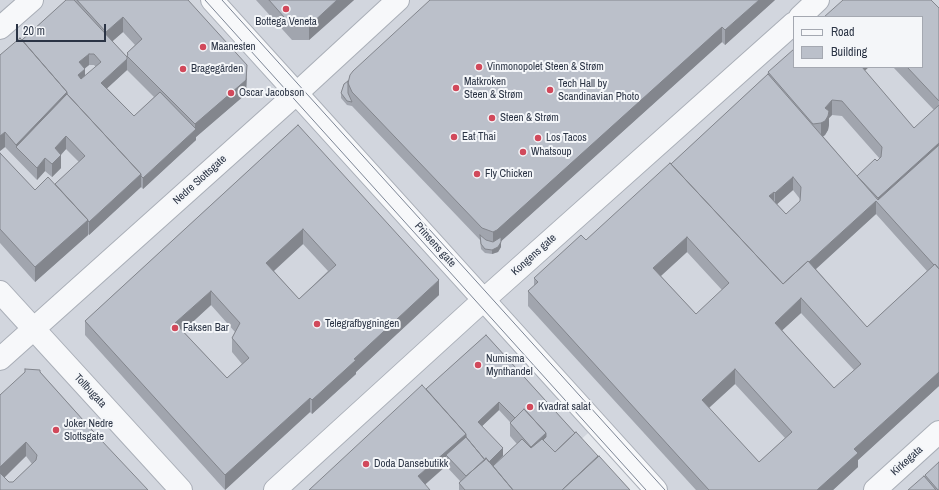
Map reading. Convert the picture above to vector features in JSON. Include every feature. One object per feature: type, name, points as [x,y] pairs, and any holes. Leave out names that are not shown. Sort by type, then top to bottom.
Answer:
[{"type":"street","points":[[0,28],[32,0]]},
{"type":"street","name":"Prinsens gate","points":[[212,0],[656,490]]},
{"type":"street","name":"Nedre Slottsgate","points":[[0,359],[297,93],[398,0]]},
{"type":"street","points":[[801,16],[818,0]]},
{"type":"street","name":"Kongens gate","points":[[275,490],[484,299],[793,24]]},
{"type":"street","name":"Tollbugata","points":[[0,292],[181,490]]},
{"type":"street","name":"Kirkegata","points":[[875,490],[939,432]]},
{"type":"shaded area","points":[[0,0],[939,0],[939,490],[656,490],[597,425],[525,490],[0,490]]},
{"type":"building","points":[[66,0],[74,0],[127,57],[127,59],[101,83],[134,116],[160,92],[196,129],[143,178],[141,174],[67,94],[67,92],[22,40]],"holes":[[[89,54],[94,54],[101,62],[81,79],[78,75],[85,69],[79,62]]]},
{"type":"building","name":"Bragegården","points":[[77,0],[188,0],[247,65],[246,80],[195,124],[127,56],[127,53],[142,39],[123,17],[106,32]]},
{"type":"building","points":[[269,0],[337,0],[309,26],[292,26]]},
{"type":"building","name":"Steen & Strøm","points":[[430,0],[759,0],[725,30],[722,27],[493,232],[482,228],[352,92],[348,83],[350,75],[353,71]]},
{"type":"building","points":[[843,0],[931,0],[939,8],[939,101],[908,68],[923,68],[923,16],[825,16]]},
{"type":"building","points":[[20,38],[67,92],[16,145],[5,132],[0,136],[0,55]]},
{"type":"building","points":[[793,50],[793,68],[863,68],[914,128],[939,105],[939,143],[878,198],[857,176],[875,159],[877,161],[881,157],[882,147],[842,101],[832,100],[825,108],[829,111],[825,121],[813,124],[768,72]]},
{"type":"building","points":[[768,74],[878,200],[939,145],[939,269],[876,201],[783,284],[671,164]],"holes":[[[793,177],[801,187],[800,201],[786,214],[769,196],[774,192],[775,193]]]},
{"type":"building","points":[[348,81],[348,93],[352,102],[347,101],[341,93],[344,84]]},
{"type":"building","points":[[67,94],[141,174],[89,222],[55,184],[85,156],[66,136],[55,148],[61,155],[52,164],[45,158],[37,168],[16,147]]},
{"type":"building","name":"Telegrafbygningen","points":[[298,125],[439,280],[354,359],[356,360],[312,400],[310,398],[225,475],[85,321]],"holes":[[[303,229],[336,265],[299,299],[266,263]],[[211,291],[240,323],[232,338],[249,358],[227,378],[175,323]]]},
{"type":"building","points":[[0,153],[35,190],[48,177],[88,220],[35,267],[0,229]]},
{"type":"building","points":[[670,163],[783,284],[808,261],[867,327],[935,264],[939,269],[939,372],[854,449],[858,453],[817,490],[709,490],[528,291],[538,282],[534,278],[581,235],[586,240]],"holes":[[[687,237],[729,283],[696,314],[653,268]],[[801,298],[861,364],[834,388],[775,323]],[[735,369],[792,432],[759,462],[702,400]]]},
{"type":"building","points":[[480,235],[486,240],[493,242],[501,237],[501,242],[498,247],[492,250],[485,249],[481,244]]},
{"type":"building","points":[[486,335],[575,433],[555,452],[543,440],[546,437],[546,433],[524,409],[515,418],[499,402],[478,422],[503,448],[489,462],[486,458],[485,460],[466,437],[466,434],[426,389]]},
{"type":"building","points":[[25,369],[40,370],[40,372],[101,440],[148,490],[0,490],[0,473],[9,482],[13,482],[36,460],[37,455],[26,442],[0,467],[0,395],[25,372]]},
{"type":"building","points":[[422,385],[466,434],[418,476],[430,490],[309,490]]},
{"type":"building","points":[[524,409],[546,433],[531,447],[510,423]]},
{"type":"building","points":[[576,432],[598,456],[562,490],[513,490],[493,466],[522,439],[531,448],[542,439],[555,452]]},
{"type":"building","points":[[466,437],[485,460],[466,476],[446,455]]},
{"type":"building","points":[[599,456],[630,490],[562,490]]},
{"type":"building","points":[[486,458],[513,490],[465,490],[459,483]]},
{"type":"building","points":[[939,462],[939,490],[938,490],[925,475]]},
{"type":"building","points":[[924,476],[936,490],[908,490]]},
{"type":"tram line","points":[[205,0],[646,490]]},
{"type":"tram line","points":[[222,0],[665,490]]},
{"type":"place","name":"Bottega Veneta","points":[[286,9]]},
{"type":"place","name":"Maanesten","points":[[203,47]]},
{"type":"place","name":"Vinmonopolet Steen & Strøm","points":[[479,67]]},
{"type":"place","name":"Bragegården","points":[[183,69]]},
{"type":"place","name":"Matkroken Steen & Strøm","points":[[456,88]]},
{"type":"place","name":"Tech Hall by Scandinavian Photo","points":[[550,90]]},
{"type":"place","name":"Oscar Jacobson","points":[[231,93]]},
{"type":"place","name":"Steen & Strøm","points":[[492,118]]},
{"type":"place","name":"Eat Thai","points":[[454,137]]},
{"type":"place","name":"Los Tacos","points":[[538,138]]},
{"type":"place","name":"Whatsoup","points":[[523,152]]},
{"type":"place","name":"Fly Chicken","points":[[477,174]]},
{"type":"place","name":"Telegrafbygningen","points":[[317,324]]},
{"type":"place","name":"Faksen Bar","points":[[175,328]]},
{"type":"place","name":"Numisma Mynthandel","points":[[478,365]]},
{"type":"place","name":"Kvadrat salat","points":[[530,407]]},
{"type":"place","name":"Joker Nedre Slottsgate","points":[[56,430]]},
{"type":"place","name":"Doda Dansebutikk","points":[[366,464]]}]
